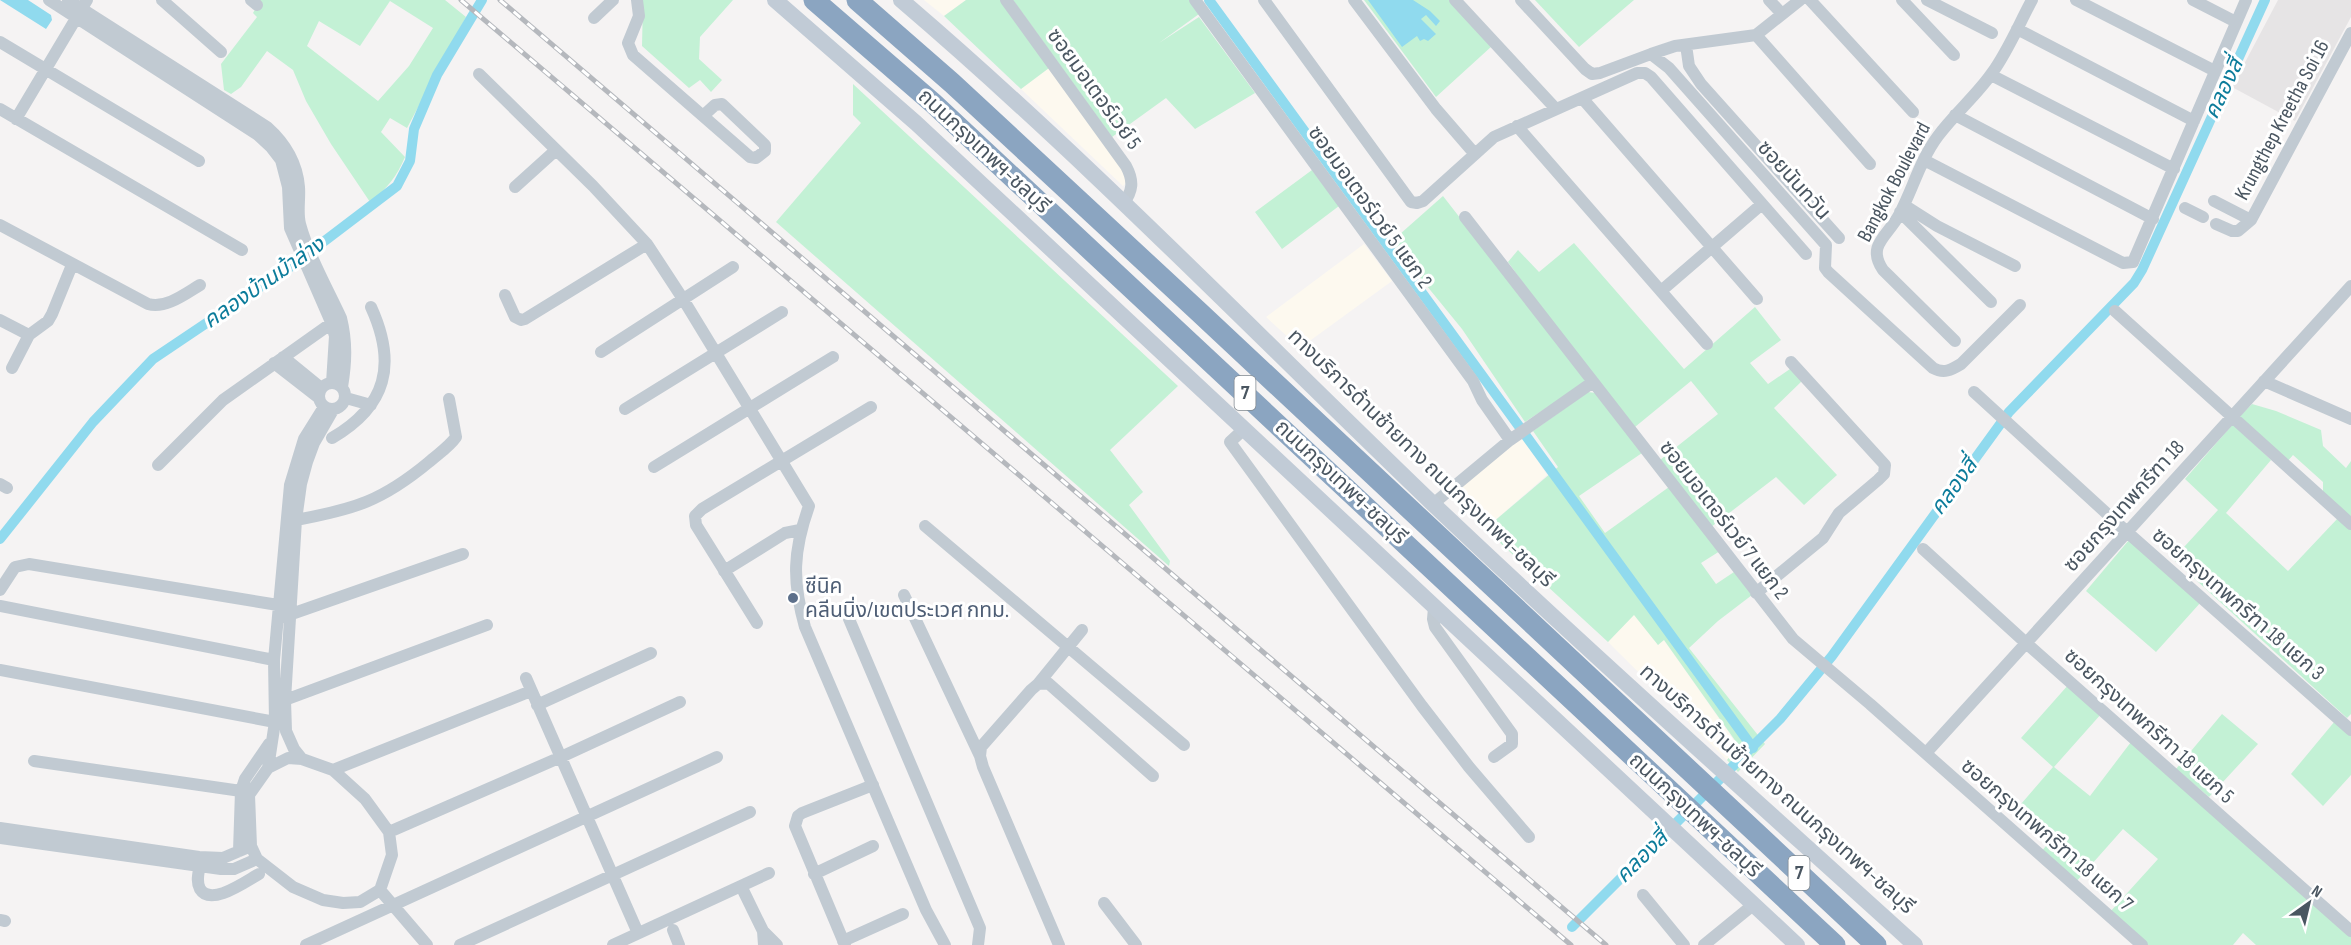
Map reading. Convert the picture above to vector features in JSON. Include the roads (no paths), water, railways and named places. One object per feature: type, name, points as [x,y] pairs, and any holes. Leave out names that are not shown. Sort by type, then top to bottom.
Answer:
[{"type":"highway","name":"ถนนกรุงเทพฯ-ชลบุรี","points":[[814,0],[933,103],[1835,945]]},
{"type":"highway","name":"ถนนกรุงเทพฯ-ชลบุรี","points":[[857,0],[952,83],[1157,272],[1876,945]]},
{"type":"main road","points":[[775,0],[916,123],[1797,945]]},
{"type":"main road","name":"ทางบริการด้านซ้ายทาง ถนนกรุงเทพฯ-ชลบุรี","points":[[901,0],[968,57],[1433,504],[1915,945]]},
{"type":"street","points":[[49,0],[81,8]]},
{"type":"street","points":[[68,0],[258,135],[271,147],[281,160],[295,226],[336,320],[332,397],[314,442],[301,484],[283,617],[274,660],[275,722],[268,768]]},
{"type":"street","points":[[162,0],[221,52]]},
{"type":"street","points":[[594,18],[613,0]]},
{"type":"street","points":[[637,0],[639,16],[629,36],[629,48],[633,55],[750,157],[756,158],[765,150],[765,145],[722,104],[715,105],[704,115]]},
{"type":"street","name":"ซอยมอเตอร์เวย์ 5","points":[[1006,0],[1131,174],[1131,190],[1123,204]]},
{"type":"street","name":"ซอยมอเตอร์เวย์ 5 แยก 2","points":[[1195,0],[1473,381],[1482,400],[1512,439]]},
{"type":"street","points":[[1264,0],[1411,202],[1423,201],[1494,137],[1638,73],[1651,77],[1806,254]]},
{"type":"street","points":[[1354,0],[1436,109],[1474,153]]},
{"type":"street","points":[[1455,0],[1556,109]]},
{"type":"street","points":[[1521,0],[1592,74],[1686,45],[1756,35],[1800,0]]},
{"type":"street","points":[[1768,0],[1782,14]]},
{"type":"street","points":[[1810,0],[1913,112]]},
{"type":"street","points":[[1902,0],[1954,55]]},
{"type":"street","points":[[1927,0],[1992,33]]},
{"type":"street","name":"Bangkok Boulevard","points":[[1954,341],[1883,270],[1876,261],[1875,253],[1878,244],[1902,208],[1924,159],[1938,136],[1991,75],[2032,0]]},
{"type":"street","points":[[2076,0],[2215,71]]},
{"type":"street","points":[[2193,0],[2236,22]]},
{"type":"street","points":[[1924,159],[2122,263],[2133,262],[2246,0]]},
{"type":"street","points":[[16,118],[81,8]]},
{"type":"street","points":[[2017,29],[2194,121]]},
{"type":"street","name":"Krungthep Kreetha Soi 16","points":[[2214,201],[2250,220],[2351,33]]},
{"type":"street","points":[[1756,35],[1870,164]]},
{"type":"street","points":[[0,42],[199,160]]},
{"type":"street","points":[[1686,45],[1689,66],[1701,84],[1839,238]]},
{"type":"street","name":"ซอยนันทวัน","points":[[1651,54],[1669,69],[1826,245],[1825,268],[1828,272],[1933,368],[1940,372],[1949,371],[1961,364],[2020,305]]},
{"type":"street","points":[[479,74],[647,244],[683,298],[809,506],[800,530],[795,577],[799,607],[805,627],[926,910],[945,945]]},
{"type":"street","points":[[1991,75],[2174,169]]},
{"type":"street","points":[[1582,98],[1757,299]]},
{"type":"street","points":[[0,109],[242,250]]},
{"type":"street","points":[[1955,115],[2153,219]]},
{"type":"street","points":[[1517,126],[1707,344]]},
{"type":"street","points":[[515,187],[556,150]]},
{"type":"street","points":[[1661,291],[1762,204]]},
{"type":"street","points":[[1902,208],[2015,266]]},
{"type":"street","points":[[1902,208],[1991,302]]},
{"type":"street","points":[[2185,208],[2203,217]]},
{"type":"street","name":"ซอยมอเตอร์เวย์ 7 แยก 2","points":[[1465,217],[1793,639],[1833,674]]},
{"type":"street","points":[[2216,224],[2232,231],[2238,231],[2250,220]]},
{"type":"street","points":[[0,225],[72,265],[156,306],[200,285]]},
{"type":"street","points":[[505,295],[515,317],[525,319],[647,244]]},
{"type":"street","points":[[12,368],[29,335],[48,321],[72,265]]},
{"type":"street","points":[[601,352],[733,267]]},
{"type":"street","name":"ซอยกรุงเทพกรีฑา 18","points":[[1926,753],[2351,286]]},
{"type":"street","points":[[332,438],[351,427],[368,409],[381,385],[385,365],[382,331],[371,307]]},
{"type":"street","points":[[2115,311],[2351,524]]},
{"type":"street","points":[[625,409],[782,312]]},
{"type":"street","points":[[0,320],[29,335]]},
{"type":"street","points":[[158,465],[223,400],[336,320]]},
{"type":"street","points":[[654,467],[833,357]]},
{"type":"street","points":[[279,360],[332,397],[368,409]]},
{"type":"street","points":[[1756,593],[1823,538],[1839,513],[1878,480],[1885,469],[1885,465],[1791,362]]},
{"type":"street","points":[[1433,504],[1512,439],[1593,381]]},
{"type":"street","points":[[2264,381],[2351,419]]},
{"type":"street","name":"ซอยกรุงเทพกรีฑา 18 แยก 3","points":[[1974,392],[2127,532],[2351,730]]},
{"type":"street","points":[[302,759],[294,749],[286,731],[283,617],[278,605],[290,485],[304,439],[332,397]]},
{"type":"street","points":[[296,520],[340,512],[364,504],[391,491],[424,466],[456,437],[449,399]]},
{"type":"street","points":[[757,623],[696,525],[695,516],[702,509],[871,407]]},
{"type":"street","points":[[1243,430],[1230,442],[1267,495],[1344,596],[1429,715],[1469,767],[1529,837]]},
{"type":"street","points":[[925,526],[1184,745]]},
{"type":"street","points":[[724,571],[785,533],[800,530]]},
{"type":"street","name":"ซอยกรุงเทพกรีฑา 18 แยก 5","points":[[1923,549],[2351,931]]},
{"type":"street","points":[[283,617],[463,554]]},
{"type":"street","points":[[0,590],[15,567],[29,564],[278,605]]},
{"type":"street","points":[[904,595],[980,756],[1059,945]]},
{"type":"street","points":[[0,606],[274,660]]},
{"type":"street","points":[[1434,608],[1432,619],[1436,627],[1512,734],[1512,744],[1494,757]]},
{"type":"street","points":[[849,619],[980,928],[978,945]]},
{"type":"street","points":[[285,700],[488,625]]},
{"type":"street","points":[[980,756],[981,747],[1038,684],[1082,630]]},
{"type":"street","points":[[537,705],[651,653]]},
{"type":"street","points":[[0,670],[275,722]]},
{"type":"street","name":"ซอยกรุงเทพกรีฑา 18 แยก 7","points":[[1833,674],[1926,753],[2142,945]]},
{"type":"street","points":[[526,678],[638,933]]},
{"type":"street","points":[[1038,684],[1048,682],[1052,685],[1153,776]]},
{"type":"street","points":[[333,770],[531,691]]},
{"type":"street","points":[[389,832],[680,702]]},
{"type":"street","points":[[245,849],[245,793],[254,765],[271,742]]},
{"type":"street","points":[[306,945],[717,757]]},
{"type":"street","points":[[245,793],[268,768],[288,758],[302,759],[333,770],[365,799],[389,832],[392,855],[380,890],[360,902],[342,903],[323,900],[293,887],[245,849]]},
{"type":"street","points":[[34,761],[245,793]]},
{"type":"street","points":[[873,785],[807,810],[798,816],[795,826],[844,943],[903,914]]},
{"type":"street","points":[[460,945],[750,812]]},
{"type":"street","points":[[0,828],[234,869],[257,859]]},
{"type":"street","points":[[0,838],[200,862],[223,858],[245,849]]},
{"type":"street","points":[[814,874],[873,846]]},
{"type":"street","points":[[200,862],[197,876],[200,889],[206,895],[213,897],[224,894],[259,874]]},
{"type":"street","points":[[613,945],[769,873]]},
{"type":"street","points":[[741,886],[762,931],[764,945]]},
{"type":"street","points":[[380,890],[427,945]]},
{"type":"street","points":[[1643,896],[1684,945]]},
{"type":"street","points":[[1104,903],[1136,945]]},
{"type":"street","points":[[1704,945],[1753,905]]},
{"type":"street","points":[[673,930],[679,945]]},
{"type":"street","points":[[762,931],[777,945]]},
{"type":"water","points":[[0,0],[28,0],[51,15],[52,20],[46,29]]},
{"type":"water","points":[[1368,0],[1413,0],[1440,21],[1436,26],[1426,15],[1421,19],[1436,34],[1428,41],[1424,39],[1420,41],[1417,36],[1402,47]]},
{"type":"waterway","name":"คลองบ้านม้าล่าง","points":[[0,539],[93,422],[153,359],[293,265],[397,186],[410,161],[414,129],[437,75],[482,0]]},
{"type":"waterway","points":[[1209,0],[1753,748]]},
{"type":"waterway","name":"คลองสี่","points":[[1572,927],[1780,719],[1832,656],[2009,412],[2134,283],[2265,0]]},
{"type":"railway","points":[[461,0],[1571,945]]},
{"type":"railway","points":[[500,0],[1606,945]]},
{"type":"place","name":"ซีนิค คลีนนิ่ง/เขตประเวศ กทม.","points":[[793,598]]}]
